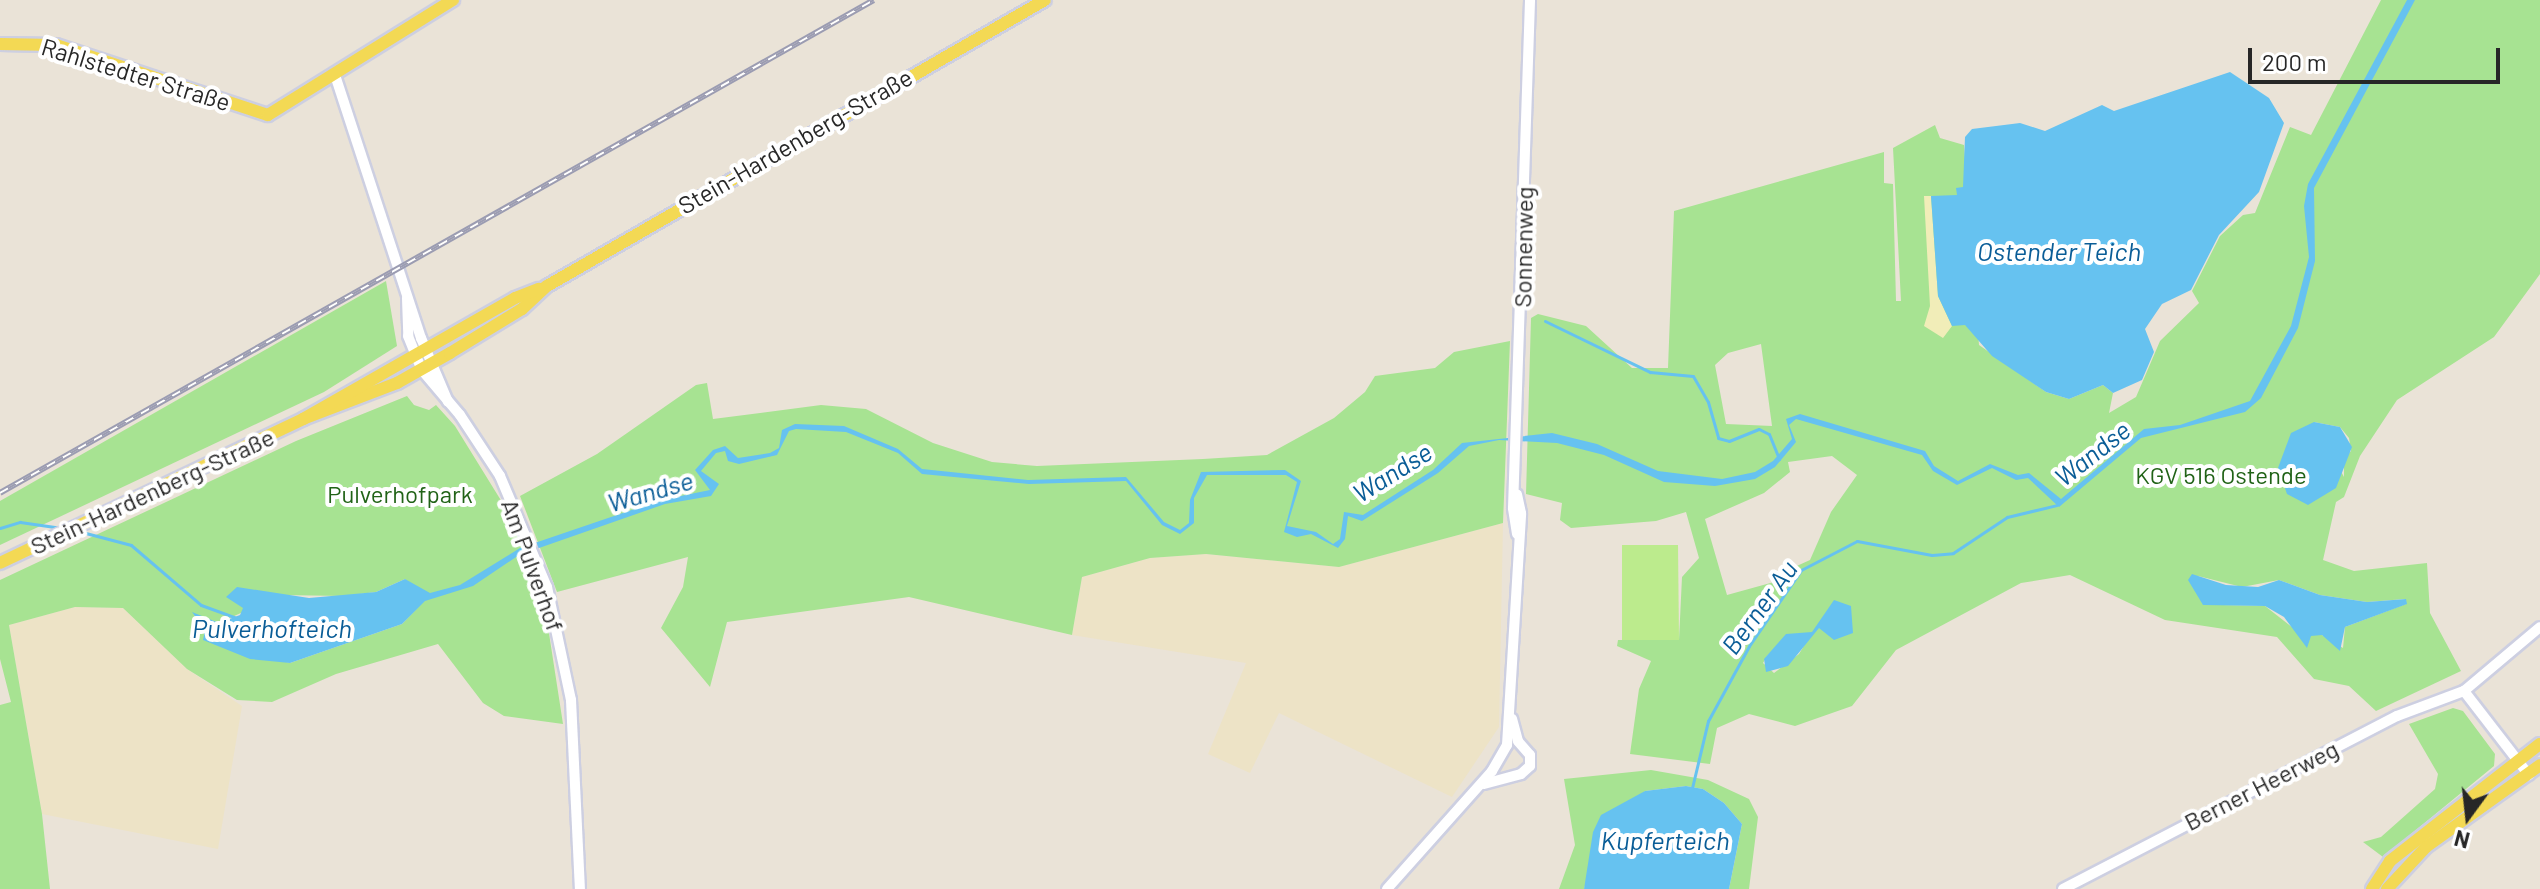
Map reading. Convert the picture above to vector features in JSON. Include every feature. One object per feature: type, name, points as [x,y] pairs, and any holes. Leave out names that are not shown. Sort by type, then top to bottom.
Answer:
[{"type":"main road","points":[[335,75],[453,0]]},
{"type":"main road","name":"Stein-Hardenberg-Straße","points":[[0,563],[303,419],[515,298],[547,286],[1045,0]]},
{"type":"main road","name":"Rahlstedter Straße","points":[[0,44],[56,45],[270,114],[335,75]]},
{"type":"main road","name":"Stein-Hardenberg-Straße","points":[[303,419],[325,415],[426,366],[522,309],[547,286]]},
{"type":"main road","points":[[2372,889],[2390,861],[2540,744]]},
{"type":"main road","points":[[2387,889],[2426,847],[2540,765]]},
{"type":"street","name":"Sonnenweg","points":[[1503,754],[1512,717],[1530,0]]},
{"type":"street","name":"Am Pulverhof","points":[[335,75],[407,298],[407,325],[426,366],[448,402],[500,476],[530,541],[560,637],[571,700],[580,889]]},
{"type":"street","name":"Berner Heerweg","points":[[2063,889],[2397,716],[2464,691],[2540,627]]},
{"type":"street","points":[[2464,691],[2529,775]]},
{"type":"street","name":"Sonnenweg","points":[[1512,717],[1522,746]]},
{"type":"street","points":[[1387,889],[1479,786],[1503,754],[1522,746],[1531,764],[1514,775],[1479,786]]},
{"type":"street","points":[[1503,754],[1503,769],[1514,775]]},
{"type":"shaded area","points":[[1503,523],[1499,727],[1452,797],[1279,713],[1250,773],[1208,754],[1246,663],[1072,635],[1082,577],[1150,558],[1205,554],[1339,567]]},
{"type":"shaded area","points":[[75,607],[123,608],[187,669],[242,706],[218,849],[42,814],[9,625]]},
{"type":"green space","name":"KGV 516 Ostende","points":[[2381,0],[2540,0],[2540,274],[2494,337],[2397,400],[2360,456],[2344,497],[2336,502],[2323,560],[2354,571],[2427,563],[2430,613],[2461,671],[2376,711],[2349,686],[2314,679],[2277,637],[2165,620],[2070,575],[2021,583],[1896,650],[1852,706],[1795,726],[1749,714],[1717,728],[1710,764],[1630,754],[1639,689],[1651,661],[1617,646],[1618,640],[1679,640],[1682,577],[1699,558],[1686,512],[1656,521],[1571,528],[1560,520],[1562,503],[1526,494],[1531,318],[1538,314],[1586,326],[1632,368],[1668,368],[1674,211],[1884,152],[1884,183],[1893,184],[1896,301],[1901,301],[1893,148],[1935,125],[1940,138],[1964,145],[1979,345],[2046,392],[2069,399],[2103,385],[2113,393],[2109,413],[2136,397],[2160,341],[2199,303],[2192,291],[2220,236],[2243,215],[2255,213],[2290,127],[2311,135]],"holes":[[[1761,344],[1772,426],[1726,424],[1715,365],[1728,353]],[[2314,422],[2340,427],[2349,438],[2351,451],[2344,460],[2344,477]],[[1832,456],[1857,475],[1831,512],[1810,560],[1779,574],[1774,582],[1727,595],[1705,519],[1764,493],[1790,472],[1788,462]],[[2198,576],[2242,587],[2279,580],[2320,595],[2367,602],[2405,599],[2406,604],[2345,627],[2343,648],[2322,635],[2297,631],[2265,606],[2222,605],[2199,592]],[[1800,633],[1811,634],[1799,654],[1774,673],[1763,663],[1784,638]]]},
{"type":"green space","points":[[386,281],[397,346],[324,392],[0,545],[0,501]]},
{"type":"green space","points":[[1510,341],[1503,523],[1339,567],[1206,554],[1150,558],[1082,577],[1072,635],[909,597],[727,622],[710,687],[661,628],[683,587],[688,557],[557,592],[520,496],[597,454],[696,385],[707,383],[713,419],[821,405],[866,409],[933,443],[992,462],[1037,466],[1203,459],[1267,455],[1334,418],[1365,392],[1375,376],[1435,368],[1454,352]]},
{"type":"green space","name":"Pulverhofpark","points":[[407,396],[414,405],[429,410],[436,405],[455,426],[510,515],[546,614],[563,724],[504,716],[483,703],[438,644],[336,674],[272,702],[237,700],[187,669],[123,608],[75,607],[9,625],[42,814],[50,889],[0,889],[0,705],[11,702],[0,659],[0,580],[296,441]],"holes":[[[405,579],[424,601],[402,624],[290,663],[204,640],[205,630],[194,614],[219,623],[280,595],[343,596],[376,592]]]},
{"type":"green space","points":[[1622,545],[1678,545],[1679,640],[1622,640]]},
{"type":"green space","points":[[2453,708],[2463,711],[2495,754],[2494,766],[2383,857],[2363,842],[2381,837],[2435,789],[2438,774],[2409,724]]},
{"type":"green space","points":[[1651,770],[1708,780],[1749,799],[1758,817],[1749,889],[1729,889],[1742,824],[1724,803],[1703,789],[1686,786],[1645,791],[1589,870],[1584,889],[1559,889],[1575,845],[1564,779]]},
{"type":"sand","points":[[1924,196],[1931,196],[1938,296],[1952,326],[1943,338],[1924,326],[1930,306]]},
{"type":"water","name":"Pulverhofteich","points":[[2407,0],[2415,0],[2314,188],[2315,261],[2298,328],[2261,398],[2245,412],[2141,438],[2059,507],[2028,478],[2016,480],[1992,468],[1957,485],[1933,471],[1922,455],[1796,419],[1789,425],[1796,442],[1775,467],[1755,479],[1715,486],[1664,482],[1604,455],[1557,443],[1499,440],[1469,446],[1438,473],[1362,521],[1348,516],[1345,539],[1338,548],[1311,534],[1297,537],[1284,532],[1297,482],[1286,475],[1207,475],[1194,498],[1194,523],[1180,534],[1162,525],[1126,481],[1029,484],[922,474],[898,453],[846,432],[796,429],[789,431],[777,455],[739,464],[728,461],[725,451],[716,453],[701,471],[719,484],[711,496],[665,504],[519,555],[473,586],[425,601],[402,624],[290,663],[250,659],[203,640],[205,630],[192,612],[219,623],[240,615],[243,608],[226,597],[237,587],[309,598],[376,592],[405,579],[430,593],[460,585],[520,548],[661,500],[710,490],[695,470],[713,450],[725,446],[738,458],[770,453],[779,448],[782,430],[795,424],[844,426],[898,449],[922,469],[1028,480],[1126,477],[1164,522],[1180,530],[1189,523],[1190,500],[1201,472],[1285,470],[1301,481],[1287,526],[1316,532],[1333,544],[1340,539],[1344,512],[1363,515],[1433,470],[1462,443],[1552,433],[1597,444],[1658,471],[1722,479],[1755,472],[1773,461],[1792,439],[1786,419],[1800,414],[1925,451],[1934,466],[1958,481],[1990,464],[2018,475],[2029,473],[2061,499],[2144,429],[2180,425],[2250,401],[2291,326],[2309,257],[2304,206],[2308,184]]},
{"type":"water","name":"Ostender Teich","points":[[2230,72],[2269,98],[2284,123],[2259,192],[2219,235],[2191,290],[2162,304],[2145,329],[2154,352],[2142,380],[2113,393],[2103,385],[2069,399],[2046,392],[1992,356],[1965,325],[1952,326],[1938,296],[1931,196],[1957,195],[1956,188],[1963,187],[1965,137],[1972,129],[2020,123],[2045,131],[2102,105],[2114,111]]},
{"type":"water","points":[[2314,422],[2340,427],[2352,447],[2336,488],[2308,505],[2287,494],[2278,468],[2291,433]]},
{"type":"water","points":[[2192,574],[2226,585],[2258,587],[2279,580],[2320,595],[2367,602],[2406,599],[2407,604],[2345,627],[2340,651],[2322,635],[2311,636],[2307,648],[2284,617],[2265,606],[2203,605],[2188,580]]},
{"type":"water","points":[[1834,600],[1851,606],[1853,633],[1834,640],[1819,628],[1788,666],[1766,672],[1764,659],[1786,634],[1812,632]]},
{"type":"water","name":"Kupferteich","points":[[1686,786],[1703,789],[1724,803],[1742,824],[1729,889],[1584,889],[1593,832],[1601,815],[1645,791]]},
{"type":"waterway","points":[[1545,321],[1650,372],[1693,376],[1708,402],[1718,438],[1729,441],[1759,429],[1769,434],[1779,459]]},
{"type":"waterway","name":"Berner Au","points":[[1692,788],[1708,721],[1749,646],[1801,570],[1857,541],[1932,555],[1953,553],[2007,517],[2057,505]]},
{"type":"waterway","name":"Wandse","points":[[0,528],[20,522],[62,528]]},
{"type":"waterway","name":"Wandse","points":[[78,531],[131,545],[201,605],[236,618]]},
{"type":"railway","points":[[0,493],[874,0]]}]
